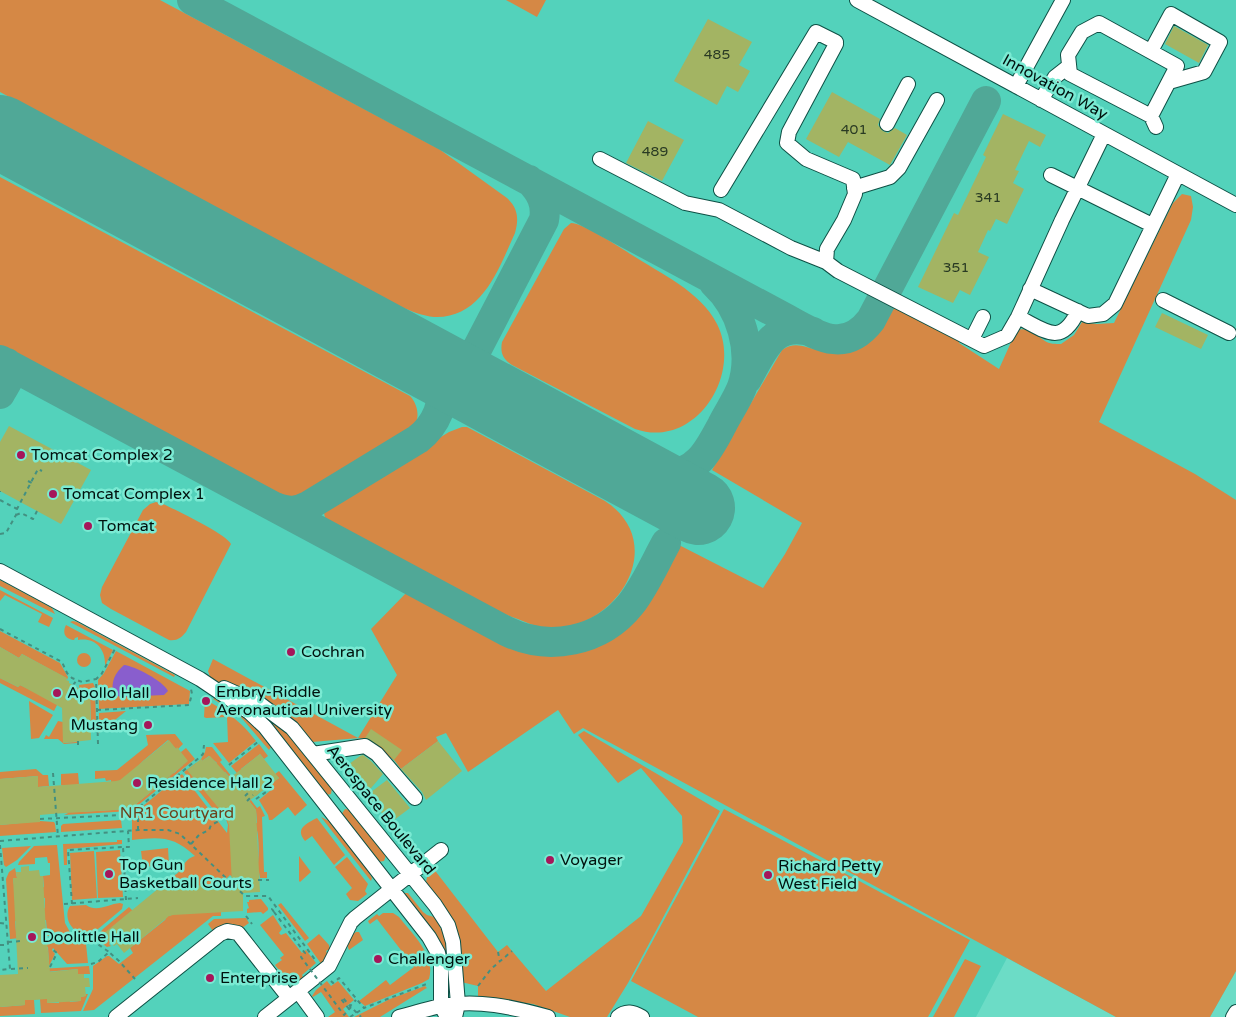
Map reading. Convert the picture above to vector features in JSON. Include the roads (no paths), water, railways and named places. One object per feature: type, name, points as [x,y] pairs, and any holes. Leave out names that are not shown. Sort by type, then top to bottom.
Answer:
[{"type":"street","name":"Innovation Way","points":[[858,0],[1236,205]]},
{"type":"street","points":[[1016,86],[1063,0]]},
{"type":"street","points":[[1151,51],[1171,14],[1220,42],[1204,72],[1169,82]]},
{"type":"street","points":[[1099,23],[1151,51],[1177,66],[1154,122],[1070,74],[1068,55],[1082,32],[1099,23]]},
{"type":"street","points":[[721,190],[816,32],[836,43],[789,132],[787,143],[806,159],[852,179],[855,194],[844,220],[827,249],[826,262]]},
{"type":"street","points":[[1041,100],[1055,77],[1070,66]]},
{"type":"street","points":[[887,124],[908,84]]},
{"type":"street","points":[[854,188],[890,177],[899,168],[937,100]]},
{"type":"street","points":[[600,159],[685,203],[719,210],[791,248],[826,262],[838,271],[984,346],[1007,336],[1018,317],[1104,134]]},
{"type":"street","points":[[1030,289],[1088,316],[1102,314],[1114,304],[1178,174]]},
{"type":"street","points":[[1051,175],[1152,225]]},
{"type":"street","points":[[1163,300],[1229,333]]},
{"type":"street","points":[[1018,317],[1052,334],[1063,332],[1072,324],[1078,311]]},
{"type":"street","points":[[972,339],[983,317]]},
{"type":"street","name":"Aerospace Boulevard","points":[[0,571],[195,684],[250,712],[265,727],[429,937],[438,953],[441,965],[444,1012]]},
{"type":"street","name":"Aerospace Boulevard","points":[[195,684],[260,704],[292,728],[410,873],[448,925],[454,942],[456,1011]]},
{"type":"street","points":[[314,754],[365,746],[377,754],[415,798]]},
{"type":"street","points":[[329,808],[346,795]]},
{"type":"street","points":[[265,1017],[329,966],[352,922],[391,888],[441,850]]},
{"type":"street","points":[[116,1017],[214,939],[227,931],[238,933],[293,995],[317,1017]]},
{"type":"street","points":[[400,1017],[456,1011],[486,1004],[520,1008],[548,1017]]},
{"type":"street","points":[[618,1017],[623,1012],[632,1012],[642,1017]]},
{"type":"street","points":[[1233,1017],[1236,1012]]},
{"type":"place","name":"Tomcat Complex 2","points":[[21,455]]},
{"type":"place","name":"Tomcat Complex 1","points":[[53,494]]},
{"type":"place","name":"Tomcat","points":[[88,526]]},
{"type":"place","name":"Cochran","points":[[291,652]]},
{"type":"place","name":"Apollo Hall","points":[[57,693]]},
{"type":"place","name":"Embry-Riddle Aeronautical University","points":[[206,701]]},
{"type":"place","name":"Mustang","points":[[148,725]]},
{"type":"place","name":"Residence Hall 2","points":[[137,783]]},
{"type":"place","name":"Voyager","points":[[550,860]]},
{"type":"place","name":"Top Gun Basketball Courts","points":[[109,874]]},
{"type":"place","name":"Richard Petty West Field","points":[[768,875]]},
{"type":"place","name":"Doolittle Hall","points":[[32,937]]},
{"type":"place","name":"Challenger","points":[[378,959]]},
{"type":"place","name":"Enterprise","points":[[210,978]]},
{"type":"park label","name":"NR1 Courtyard","points":[[177,813]]}]
